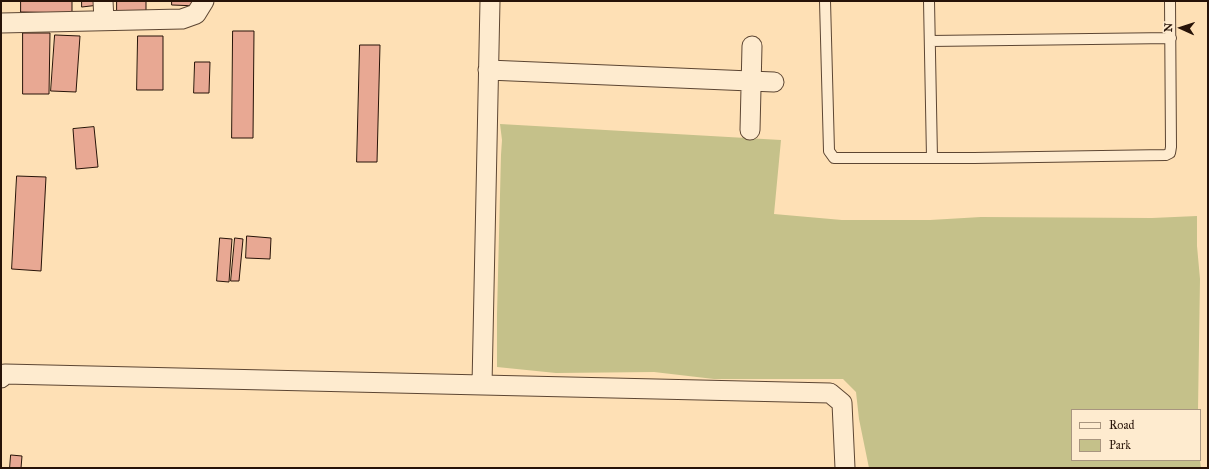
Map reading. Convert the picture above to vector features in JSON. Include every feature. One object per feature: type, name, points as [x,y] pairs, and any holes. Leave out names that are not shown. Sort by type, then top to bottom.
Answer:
[{"type":"street","points":[[103,1],[104,20]]},
{"type":"street","points":[[1,23],[182,18],[196,14],[204,1]]},
{"type":"street","points":[[482,385],[490,1]]},
{"type":"street","points":[[750,130],[752,46]]},
{"type":"street","points":[[488,70],[774,82]]},
{"type":"street","points":[[1,378],[5,374],[830,393],[842,403],[845,468]]},
{"type":"lane","points":[[825,1],[829,151],[834,158],[1166,155],[1170,153],[1171,146],[1170,1]]},
{"type":"lane","points":[[929,1],[932,158]]},
{"type":"lane","points":[[930,41],[1170,38]]},
{"type":"green space","points":[[500,124],[781,140],[774,214],[842,220],[930,220],[981,217],[1152,218],[1197,216],[1197,246],[1200,279],[1198,409],[1071,409],[1071,461],[1200,461],[1201,468],[869,468],[859,419],[856,392],[843,379],[714,379],[654,372],[556,373],[497,367],[502,140]]},
{"type":"building","points":[[21,1],[72,1],[72,13],[21,12]]},
{"type":"building","points":[[82,1],[99,1],[99,5],[82,7]]},
{"type":"building","points":[[117,1],[146,1],[146,11],[117,11]]},
{"type":"building","points":[[172,1],[198,1],[198,6],[172,5]]},
{"type":"building","points":[[233,31],[254,31],[253,138],[232,138]]},
{"type":"building","points":[[23,33],[50,33],[49,94],[23,94]]},
{"type":"building","points":[[55,35],[80,36],[76,92],[51,91]]},
{"type":"building","points":[[138,36],[163,36],[163,90],[137,90]]},
{"type":"building","points":[[360,45],[380,45],[377,162],[357,162]]},
{"type":"building","points":[[195,62],[210,62],[209,93],[194,93]]},
{"type":"building","points":[[94,127],[98,167],[76,169],[73,129]]},
{"type":"building","points":[[17,176],[46,177],[41,271],[12,269]]},
{"type":"building","points":[[247,236],[271,238],[270,259],[246,258]]},
{"type":"building","points":[[220,238],[232,239],[229,282],[217,281]]},
{"type":"building","points":[[235,238],[243,239],[239,281],[231,281]]},
{"type":"building","points":[[11,455],[22,456],[21,468],[10,468]]}]
